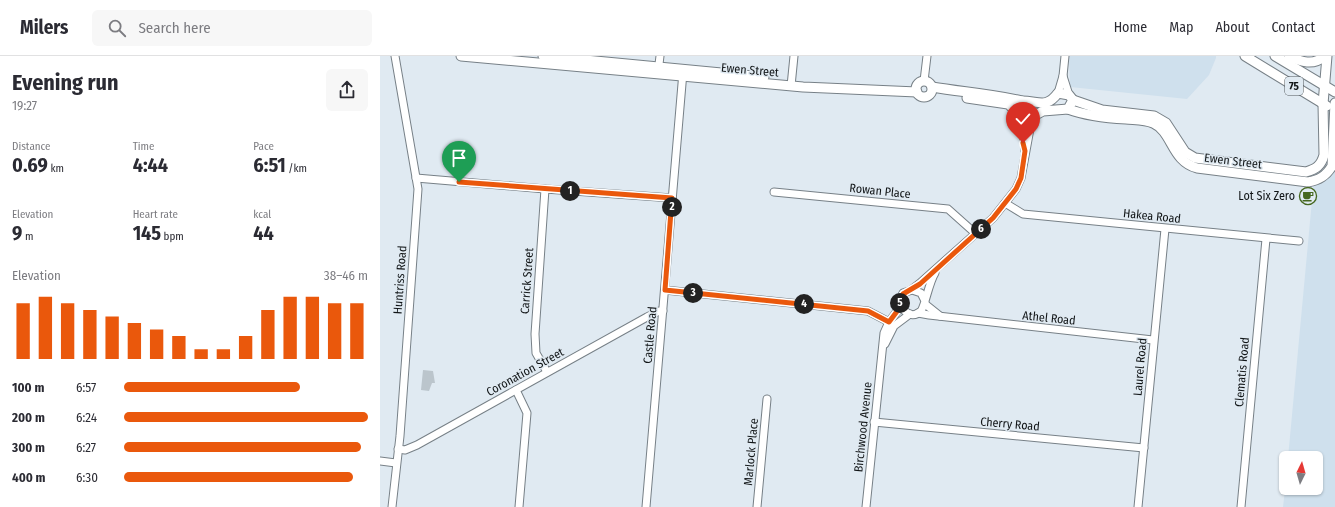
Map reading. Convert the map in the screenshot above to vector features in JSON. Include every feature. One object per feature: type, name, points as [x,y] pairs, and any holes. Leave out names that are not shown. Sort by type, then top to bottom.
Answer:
[{"type":"main road","name":"Ewen Street","points":[[461,56],[524,59],[683,72],[792,83],[917,89]]},
{"type":"main road","name":"Ewen Street","points":[[543,56],[658,70]]},
{"type":"main road","name":"75","points":[[1245,56],[1335,110]]},
{"type":"main road","name":"75","points":[[1275,56],[1335,92]]},
{"type":"main road","points":[[1289,56],[1308,63],[1317,61],[1326,56]]},
{"type":"main road","points":[[1323,104],[1326,56]]},
{"type":"main road","points":[[924,81],[929,82],[931,90],[927,96],[922,96],[917,89],[919,82],[924,81]]},
{"type":"main road","points":[[931,90],[994,95],[1045,104],[1052,101],[1058,93]]},
{"type":"main road","points":[[931,90],[1008,104],[1020,115]]},
{"type":"main road","name":"Ewen Street","points":[[1058,93],[1102,110],[1154,116],[1166,123],[1185,152],[1195,158],[1306,172],[1318,168],[1322,163],[1324,155],[1323,104]]},
{"type":"main road","points":[[1068,109],[1071,98]]},
{"type":"main road","points":[[1020,115],[1018,107],[1022,101]]},
{"type":"main road","name":"Ewen Street","points":[[1020,115],[1032,118],[1043,111],[1068,109],[1101,117],[1153,123],[1161,128],[1179,158],[1189,166],[1308,182],[1318,180],[1328,174],[1332,166],[1335,103]]},
{"type":"main road","points":[[1288,180],[1289,170]]},
{"type":"street","name":"Huntriss Road","points":[[392,507],[398,450],[418,189],[394,56]]},
{"type":"street","points":[[658,70],[660,56]]},
{"type":"street","points":[[792,83],[794,56]]},
{"type":"street","points":[[924,81],[927,56]]},
{"type":"street","points":[[1058,93],[1063,76],[1065,56]]},
{"type":"street","name":"Castle Road","points":[[646,507],[683,72]]},
{"type":"street","points":[[1063,76],[1071,98]]},
{"type":"street","name":"Birchwood Avenue","points":[[1020,115],[1025,151]]},
{"type":"street","name":"Birchwood Avenue","points":[[866,507],[884,333],[889,322],[901,306],[902,296],[938,268],[976,234],[993,218],[1016,189],[1021,178],[1032,118]]},
{"type":"street","points":[[416,178],[544,190],[672,198]]},
{"type":"street","name":"Carrick Street","points":[[544,190],[535,334],[536,352],[547,372]]},
{"type":"street","name":"Rowan Place","points":[[774,192],[948,209],[976,234]]},
{"type":"street","name":"Hakea Road","points":[[1005,203],[1023,214],[1299,241]]},
{"type":"street","name":"Laurel Road","points":[[1138,507],[1153,340],[1166,229]]},
{"type":"street","name":"Clematis Road","points":[[1241,507],[1266,238]]},
{"type":"street","name":"Birchwood Avenue","points":[[883,348],[894,326],[910,314],[918,313],[925,302],[930,280],[938,268]]},
{"type":"street","points":[[665,290],[868,311],[889,322]]},
{"type":"street","points":[[911,290],[921,293],[929,309],[942,317]]},
{"type":"street","points":[[901,306],[904,311],[910,314]]},
{"type":"street","name":"Coronation Street","points":[[398,450],[411,448],[647,317],[659,311],[663,311]]},
{"type":"street","name":"Athel Road","points":[[918,313],[942,317],[1153,340]]},
{"type":"street","points":[[516,390],[527,413],[519,507]]},
{"type":"street","name":"Marlock Place","points":[[757,507],[767,399]]},
{"type":"street","name":"Cherry Road","points":[[874,422],[1144,448]]},
{"type":"street","points":[[380,461],[396,463]]},
{"type":"shaded area","points":[[1069,56],[1216,56],[1216,58],[1209,75],[1187,99],[1070,87]]},
{"type":"shaded area","points":[[1315,168],[1335,171],[1335,507],[1283,507],[1284,495],[1323,495],[1323,451],[1289,451]]},
{"type":"building","points":[[423,370],[433,371],[435,383],[432,383],[429,391],[421,390]]},
{"type":"place","name":"Lot Six Zero","points":[[1308,196]]},
{"type":"route","points":[[459,182],[544,190],[672,198],[665,290],[868,311],[889,322],[901,306],[900,300],[903,294],[920,284],[993,218],[1016,189],[1021,178],[1025,151],[1023,143]]}]
